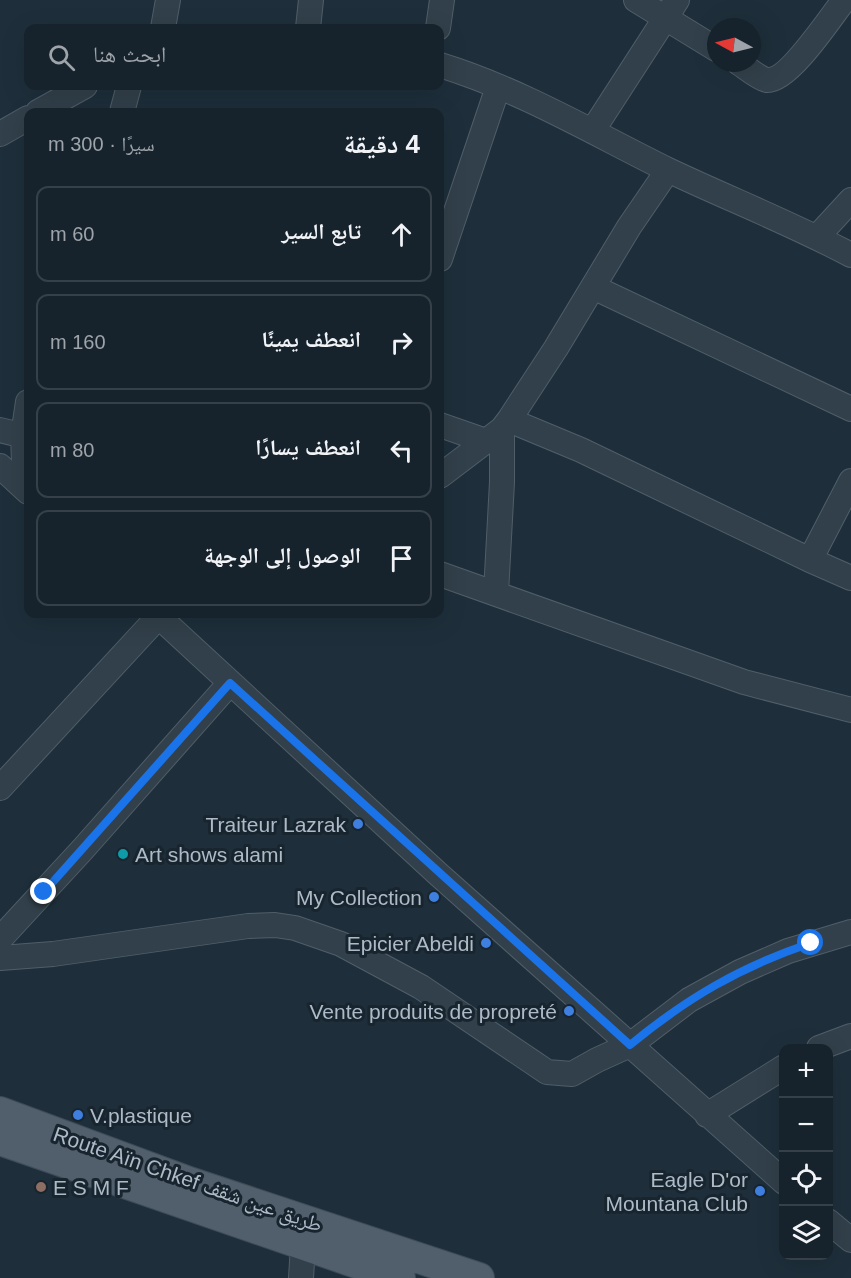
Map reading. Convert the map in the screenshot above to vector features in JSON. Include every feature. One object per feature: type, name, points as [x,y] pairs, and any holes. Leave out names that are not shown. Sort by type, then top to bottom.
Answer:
[{"type":"main road","name":"Route Aïn Chkef طريق عين شقف","points":[[0,1112],[189,1182],[478,1278]]},
{"type":"main road","name":"Route Aïn Chkef طريق عين شقف","points":[[0,1140],[400,1278]]},
{"type":"street","points":[[164,24],[168,0]]},
{"type":"street","points":[[308,24],[311,0]]},
{"type":"street","points":[[439,24],[442,0]]},
{"type":"street","points":[[636,0],[671,8],[707,41]]},
{"type":"street","points":[[753,72],[764,79],[775,79],[783,74],[803,53],[844,0]]},
{"type":"street","points":[[593,130],[671,8]]},
{"type":"street","points":[[444,67],[498,87],[593,130],[668,170],[817,237],[851,255]]},
{"type":"street","points":[[444,238],[498,87]]},
{"type":"street","points":[[45,108],[78,90]]},
{"type":"street","points":[[123,108],[128,90]]},
{"type":"street","points":[[0,134],[24,120]]},
{"type":"street","points":[[444,473],[499,430],[668,170]]},
{"type":"street","points":[[817,237],[851,200]]},
{"type":"street","points":[[593,287],[851,409]]},
{"type":"street","points":[[24,414],[17,434],[24,473]]},
{"type":"street","points":[[444,425],[499,430],[582,450],[851,578]]},
{"type":"street","points":[[496,593],[502,482],[499,430]]},
{"type":"street","points":[[0,466],[24,487]]},
{"type":"street","points":[[810,560],[851,481]]},
{"type":"street","points":[[444,575],[733,678],[851,710]]},
{"type":"street","points":[[0,788],[154,618]]},
{"type":"street","points":[[160,618],[779,1178]]},
{"type":"street","points":[[0,939],[230,683]]},
{"type":"street","points":[[0,958],[53,954],[248,926],[275,925],[311,933],[341,944],[421,987],[548,1072],[572,1074],[630,1045],[689,1000],[740,972],[788,951],[851,932]]},
{"type":"street","points":[[830,1044],[851,1036]]},
{"type":"street","points":[[707,1115],[779,1070]]},
{"type":"street","points":[[833,1225],[851,1240]]},
{"type":"street","points":[[301,1278],[303,1245]]},
{"type":"place","name":"Traiteur Lazrak","points":[[358,824]]},
{"type":"place","name":"Art shows alami","points":[[123,854]]},
{"type":"place","name":"My Collection","points":[[434,897]]},
{"type":"place","name":"Epicier Abeldi","points":[[486,943]]},
{"type":"place","name":"Vente produits de propreté","points":[[569,1011]]},
{"type":"place","name":"V.plastique","points":[[78,1115]]},
{"type":"place","name":"E S M F","points":[[41,1187]]},
{"type":"place","name":"Eagle D'or Mountana Club","points":[[760,1191]]},
{"type":"route","points":[[44,892],[230,683],[437,873],[630,1045],[689,1000],[740,972],[811,943]]}]
